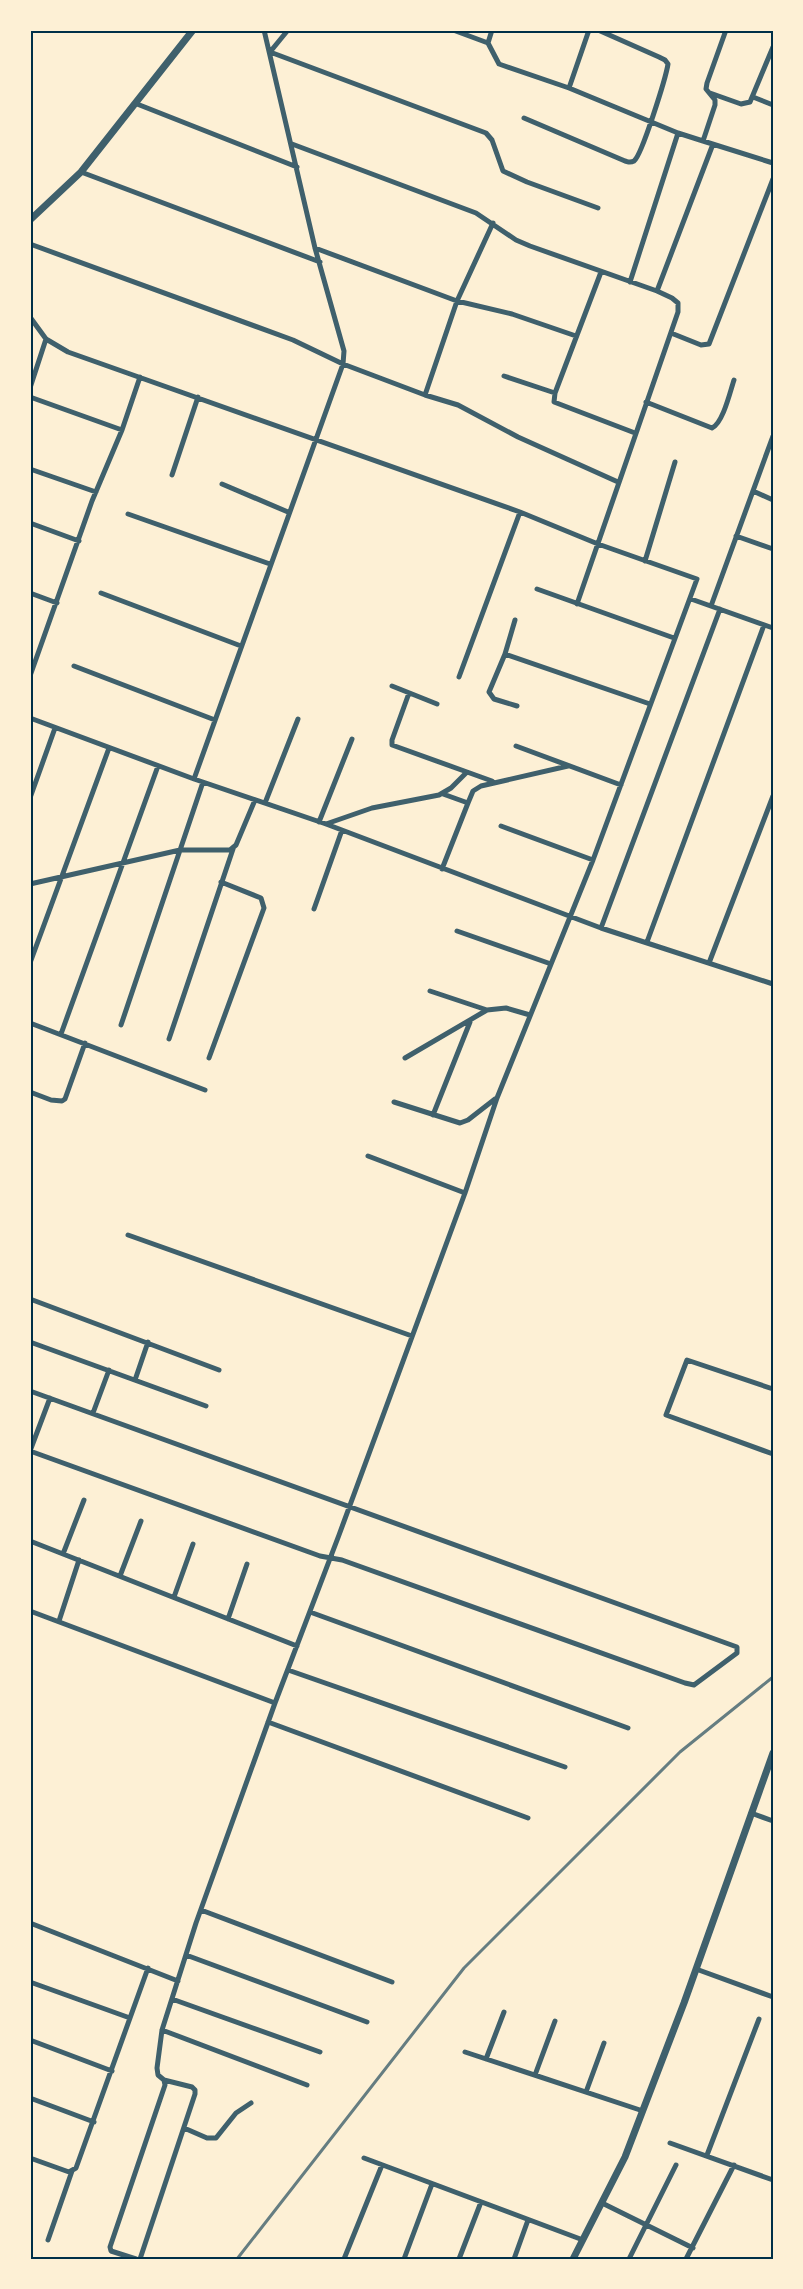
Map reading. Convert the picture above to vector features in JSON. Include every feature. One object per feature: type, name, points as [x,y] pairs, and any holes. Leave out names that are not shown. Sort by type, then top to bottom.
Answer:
[{"type":"street","points":[[30,220],[81,172],[137,104],[193,30]]},
{"type":"street","points":[[194,779],[343,364],[344,351],[315,248],[264,30]]},
{"type":"street","points":[[270,52],[288,30]]},
{"type":"street","points":[[453,30],[488,43],[499,64],[569,88],[678,133],[773,163]]},
{"type":"street","points":[[488,43],[492,30]]},
{"type":"street","points":[[569,88],[589,30]]},
{"type":"street","points":[[524,118],[630,162],[638,155],[668,64],[659,57],[598,30]]},
{"type":"street","points":[[703,141],[715,105],[715,100],[708,93],[707,83],[726,30]]},
{"type":"street","points":[[708,93],[741,105],[750,102],[771,60],[773,47]]},
{"type":"street","points":[[270,52],[486,133],[492,140],[503,171],[598,208]]},
{"type":"street","points":[[753,97],[773,105]]},
{"type":"street","points":[[137,104],[297,167]]},
{"type":"street","points":[[630,282],[678,133]]},
{"type":"street","points":[[292,144],[476,213],[516,240],[657,291],[678,303],[678,312],[577,604]]},
{"type":"street","points":[[657,291],[713,144]]},
{"type":"street","points":[[81,172],[320,262]]},
{"type":"street","points":[[670,333],[701,345],[709,344],[773,179]]},
{"type":"street","points":[[425,395],[457,301],[493,223]]},
{"type":"street","points":[[30,244],[292,340],[343,364],[471,410],[518,437],[618,482]]},
{"type":"street","points":[[315,248],[457,301],[512,314],[576,336]]},
{"type":"street","points":[[601,272],[555,393],[554,402],[635,433]]},
{"type":"street","points":[[30,317],[46,339],[68,352],[315,438],[697,579],[593,860],[497,1098],[465,1192],[268,1722],[186,1954],[162,2030],[157,2068],[158,2075],[164,2080],[192,2087],[195,2090],[138,2259],[111,2251],[110,2247],[164,2088],[164,2080]]},
{"type":"street","points":[[30,388],[46,339]]},
{"type":"street","points":[[504,376],[555,393]]},
{"type":"street","points":[[30,676],[33,660],[57,603],[140,377]]},
{"type":"street","points":[[646,402],[712,428],[717,426],[721,418],[735,380]]},
{"type":"street","points":[[30,397],[122,430]]},
{"type":"street","points":[[172,475],[198,397]]},
{"type":"street","points":[[711,606],[773,436]]},
{"type":"street","points":[[645,561],[675,462]]},
{"type":"street","points":[[30,469],[96,492]]},
{"type":"street","points":[[222,484],[288,512]]},
{"type":"street","points":[[753,491],[773,500]]},
{"type":"street","points":[[459,677],[520,512]]},
{"type":"street","points":[[128,514],[270,564]]},
{"type":"street","points":[[30,523],[80,541]]},
{"type":"street","points":[[736,536],[773,549]]},
{"type":"street","points":[[537,589],[674,638]]},
{"type":"street","points":[[30,593],[57,603]]},
{"type":"street","points":[[101,593],[241,646]]},
{"type":"street","points":[[691,599],[773,628]]},
{"type":"street","points":[[601,927],[720,609]]},
{"type":"street","points":[[515,620],[505,654],[490,686],[490,696],[517,706]]},
{"type":"street","points":[[647,942],[764,625]]},
{"type":"street","points":[[505,654],[650,704]]},
{"type":"street","points":[[74,666],[215,720]]},
{"type":"street","points":[[392,686],[437,704]]},
{"type":"street","points":[[409,693],[392,740],[393,745],[494,782]]},
{"type":"street","points":[[30,718],[194,779],[327,824],[601,927],[773,984]]},
{"type":"street","points":[[265,803],[298,719]]},
{"type":"street","points":[[30,798],[55,728]]},
{"type":"street","points":[[319,822],[352,739]]},
{"type":"street","points":[[516,746],[621,784]]},
{"type":"street","points":[[30,963],[109,748]]},
{"type":"street","points":[[61,1034],[158,766]]},
{"type":"street","points":[[442,869],[468,802],[477,788],[494,782],[568,766]]},
{"type":"street","points":[[443,794],[467,772]]},
{"type":"street","points":[[121,1025],[203,782]]},
{"type":"street","points":[[327,824],[366,810],[443,794],[468,802]]},
{"type":"street","points":[[709,963],[773,796]]},
{"type":"street","points":[[169,1039],[233,848],[255,800]]},
{"type":"street","points":[[501,826],[593,860]]},
{"type":"street","points":[[314,909],[342,830]]},
{"type":"street","points":[[30,884],[180,850],[227,851],[233,848]]},
{"type":"street","points":[[209,1058],[264,908],[261,898],[222,882]]},
{"type":"street","points":[[457,931],[551,964]]},
{"type":"street","points":[[430,992],[487,1010],[506,1008],[530,1015]]},
{"type":"street","points":[[405,1058],[487,1010]]},
{"type":"street","points":[[433,1115],[470,1021]]},
{"type":"street","points":[[30,1023],[205,1090]]},
{"type":"street","points":[[30,1092],[51,1100],[65,1099],[85,1043]]},
{"type":"street","points":[[393,1102],[460,1124],[497,1098]]},
{"type":"street","points":[[368,1156],[465,1192]]},
{"type":"street","points":[[128,1235],[412,1336]]},
{"type":"street","points":[[30,1299],[219,1370]]},
{"type":"street","points":[[30,1342],[206,1406]]},
{"type":"street","points":[[135,1380],[148,1342]]},
{"type":"street","points":[[773,1389],[687,1360],[666,1415],[773,1454]]},
{"type":"street","points":[[93,1413],[109,1370]]},
{"type":"street","points":[[30,1391],[93,1413],[736,1647],[737,1653],[694,1685],[685,1683],[30,1451],[50,1398]]},
{"type":"street","points":[[63,1554],[84,1500]]},
{"type":"street","points":[[120,1576],[141,1521]]},
{"type":"street","points":[[30,1541],[297,1646]]},
{"type":"street","points":[[174,1597],[193,1544]]},
{"type":"street","points":[[59,1621],[79,1560]]},
{"type":"street","points":[[228,1619],[247,1564]]},
{"type":"street","points":[[30,1611],[275,1703]]},
{"type":"street","points":[[310,1612],[628,1728]]},
{"type":"street","points":[[288,1670],[565,1767]]},
{"type":"street","points":[[268,1722],[528,1818]]},
{"type":"street","points":[[573,2259],[625,2157],[696,1969],[773,1753]]},
{"type":"street","points":[[751,1813],[773,1821]]},
{"type":"street","points":[[201,1910],[392,1982]]},
{"type":"street","points":[[30,1923],[178,1981]]},
{"type":"street","points":[[186,1954],[366,2022]]},
{"type":"street","points":[[48,2240],[72,2171],[76,2168],[94,2122],[148,1968]]},
{"type":"street","points":[[696,1969],[773,1997]]},
{"type":"street","points":[[30,1982],[130,2018]]},
{"type":"street","points":[[172,1999],[320,2052]]},
{"type":"street","points":[[486,2059],[504,2012]]},
{"type":"street","points":[[707,2156],[759,2019]]},
{"type":"street","points":[[535,2075],[555,2021]]},
{"type":"street","points":[[162,2030],[307,2085]]},
{"type":"street","points":[[30,2040],[112,2071]]},
{"type":"street","points":[[586,2092],[604,2043]]},
{"type":"street","points":[[465,2052],[643,2111]]},
{"type":"street","points":[[30,2098],[94,2122]]},
{"type":"street","points":[[184,2128],[207,2138],[216,2138],[236,2113],[251,2103]]},
{"type":"street","points":[[670,2143],[773,2180]]},
{"type":"street","points":[[30,2158],[72,2171]]},
{"type":"street","points":[[364,2158],[583,2240]]},
{"type":"street","points":[[344,2259],[382,2165]]},
{"type":"street","points":[[629,2259],[676,2165]]},
{"type":"street","points":[[686,2259],[734,2165]]},
{"type":"street","points":[[404,2259],[432,2184]]},
{"type":"street","points":[[459,2259],[481,2202]]},
{"type":"street","points":[[602,2203],[693,2248]]},
{"type":"street","points":[[514,2259],[528,2220]]},
{"type":"railway","points":[[237,2259],[464,1968],[680,1752],[773,1677]]}]
